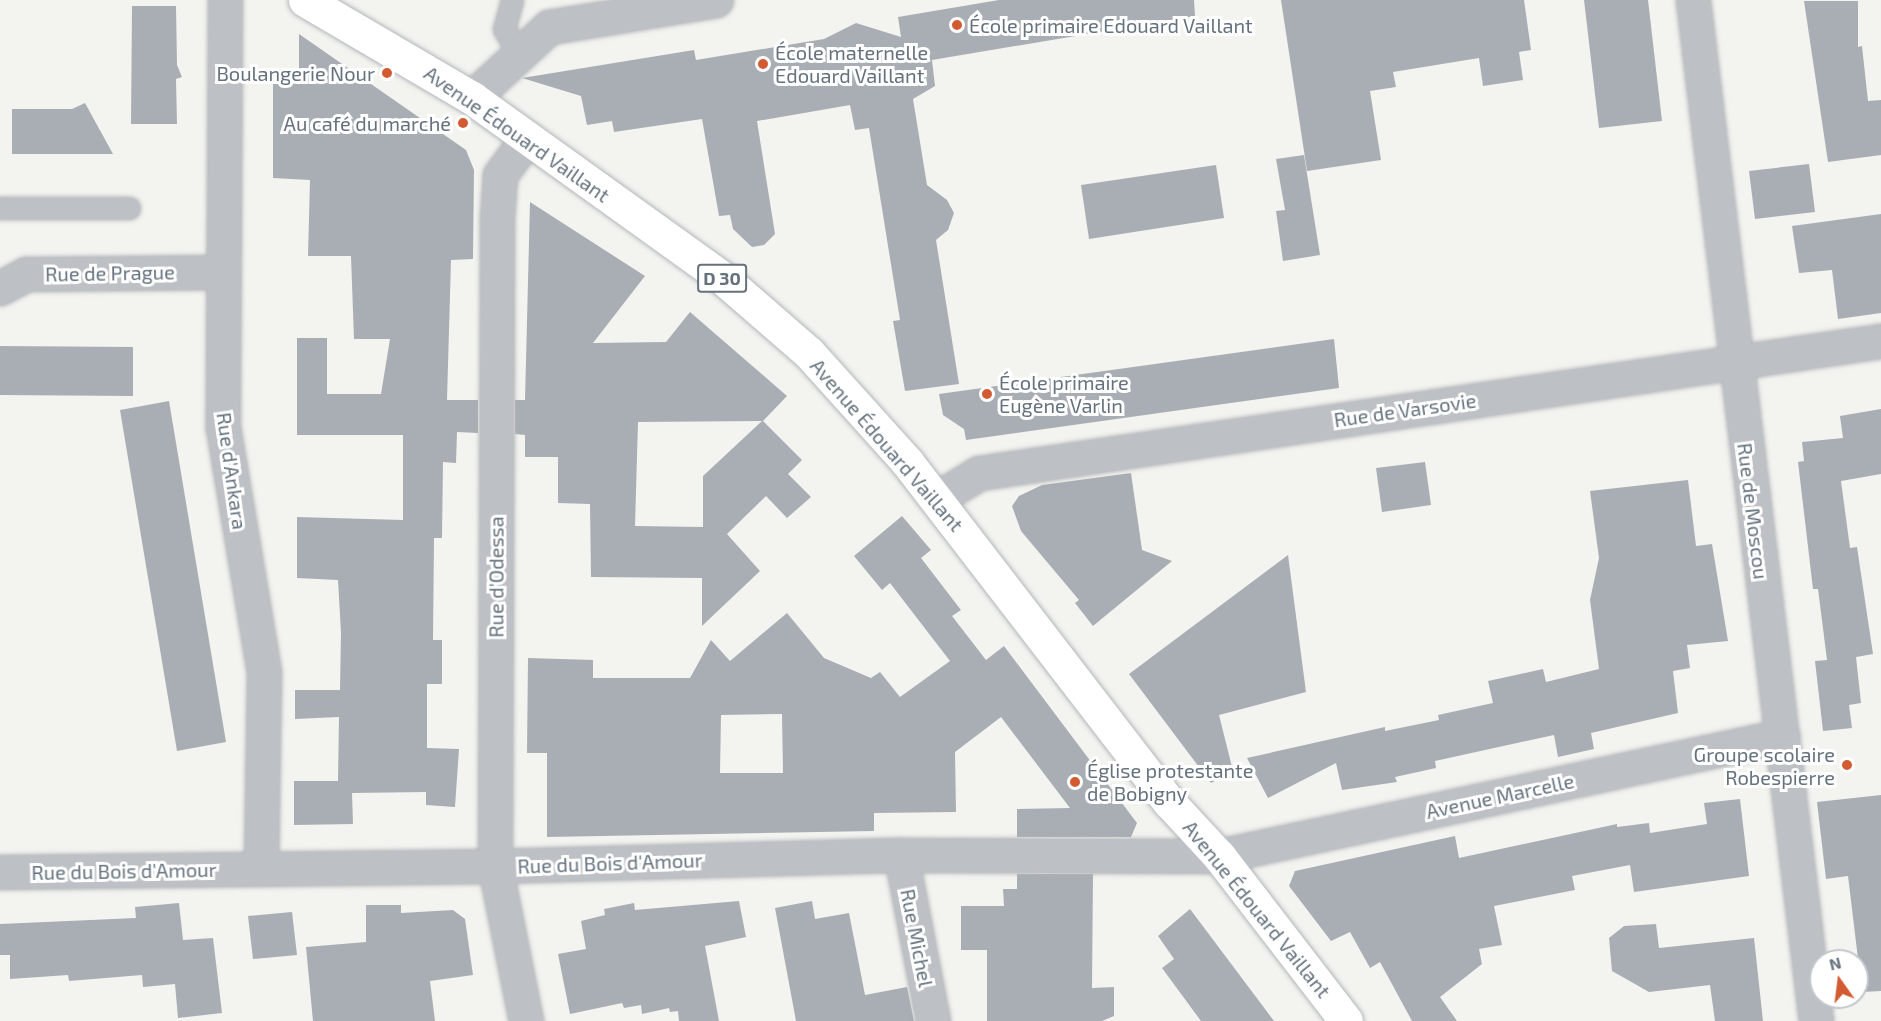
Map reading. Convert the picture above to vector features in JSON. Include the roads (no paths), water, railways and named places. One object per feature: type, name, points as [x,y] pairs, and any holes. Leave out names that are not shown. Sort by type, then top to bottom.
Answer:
[{"type":"main road","name":"Avenue Édouard Vaillant","points":[[305,0],[472,98],[526,140],[725,280],[808,353],[936,499],[1170,802],[1219,856],[1346,1021]]},
{"type":"street","name":"Rue d'Ankara","points":[[225,0],[223,427],[264,673],[261,869]]},
{"type":"street","points":[[472,98],[549,27],[716,0]]},
{"type":"street","name":"Rue de Moscou","points":[[1693,0],[1734,360],[1816,1021]]},
{"type":"street","name":"Rue d'Odessa","points":[[526,140],[500,175],[497,218],[495,866],[526,1021]]},
{"type":"street","name":"Rue de Prague","points":[[0,288],[26,274],[223,272]]},
{"type":"street","name":"Rue de Varsovie","points":[[936,499],[979,473],[1734,360],[1881,341]]},
{"type":"street","name":"Avenue Marcelle","points":[[1219,856],[1782,736]]},
{"type":"street","name":"Rue du Bois d'Amour","points":[[1,866],[261,869],[495,866],[901,855],[1219,856]]},
{"type":"street","name":"Rue Michel","points":[[901,855],[933,1021]]},
{"type":"lane","points":[[512,0],[504,29],[519,54]]},
{"type":"lane","points":[[0,208],[129,208]]},
{"type":"place","name":"École primaire Edouard Vaillant","points":[[957,25]]},
{"type":"place","name":"École maternelle Edouard Vaillant","points":[[763,64]]},
{"type":"place","name":"Boulangerie Nour","points":[[387,73]]},
{"type":"place","name":"Au café du marché","points":[[463,123]]},
{"type":"place","name":"École primaire Eugène Varlin","points":[[987,394]]},
{"type":"place","name":"Groupe scolaire Robespierre","points":[[1847,765]]},
{"type":"place","name":"Église protestante de Bobigny","points":[[1075,782]]}]
